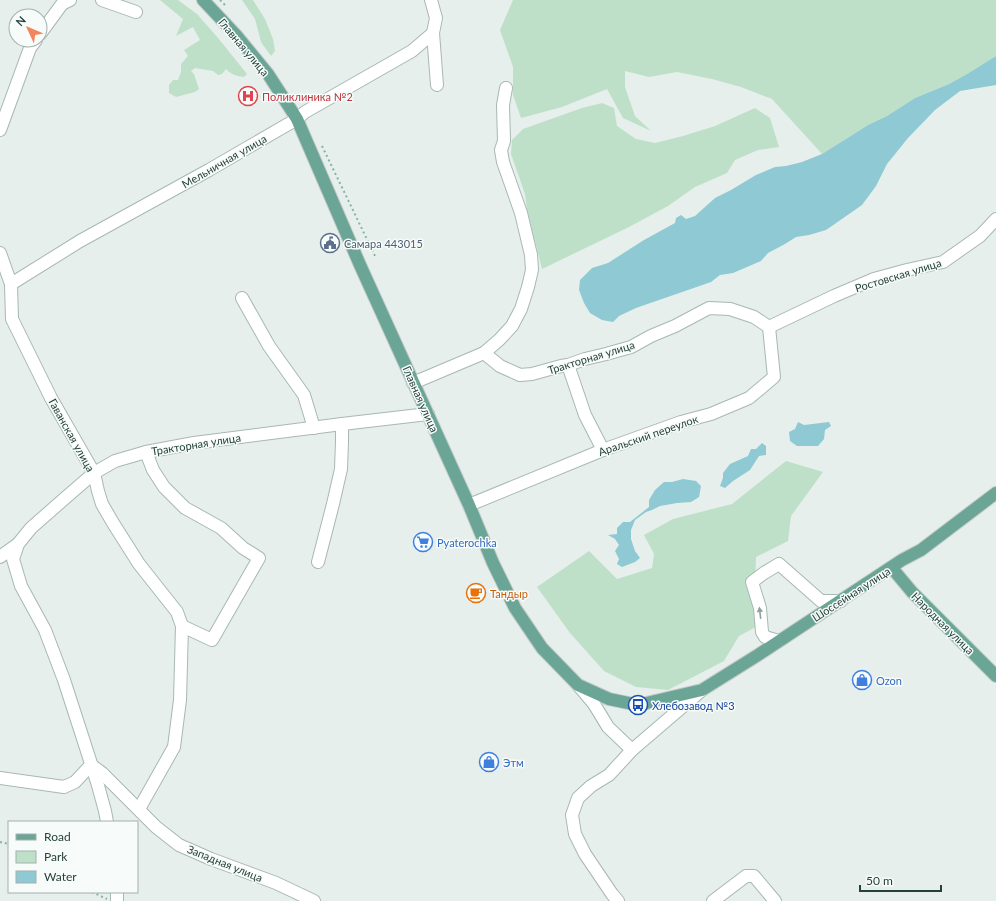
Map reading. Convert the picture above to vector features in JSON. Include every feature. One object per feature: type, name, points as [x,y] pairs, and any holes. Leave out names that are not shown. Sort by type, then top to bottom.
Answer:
[{"type":"main road","name":"Главная улица","points":[[203,0],[236,35],[268,74],[297,119],[360,265],[469,505],[493,563],[515,608],[542,648],[578,685],[609,699],[638,705],[702,690]]},
{"type":"main road","name":"Шоссейная улица","points":[[702,690],[892,568],[902,560],[921,550],[996,493]]},
{"type":"main road","name":"Народная улица","points":[[892,568],[912,592],[996,676]]},
{"type":"street","points":[[48,23],[62,4],[70,0]]},
{"type":"street","points":[[102,0],[136,12]]},
{"type":"street","points":[[431,0],[436,18],[433,33],[437,84]]},
{"type":"street","name":"Мельничная улица","points":[[11,284],[80,241],[209,170],[297,119],[305,112],[412,51],[433,33]]},
{"type":"street","points":[[0,130],[30,48]]},
{"type":"street","points":[[414,383],[484,353],[512,326],[521,309],[528,287],[532,270],[531,255],[521,213],[503,162],[501,150],[504,141],[503,106],[506,88]]},
{"type":"street","name":"Ростовская улица","points":[[770,327],[834,296],[874,279],[943,262],[980,236],[996,219]]},
{"type":"street","name":"Гаванская улица","points":[[0,253],[11,284],[12,319],[51,398],[94,473],[102,504],[139,564],[177,612],[182,626]]},
{"type":"street","points":[[242,298],[269,346],[304,395],[314,428]]},
{"type":"street","name":"Тракторная улица","points":[[484,353],[500,366],[520,375],[532,374],[631,347],[709,308],[730,309],[754,317],[770,327]]},
{"type":"street","name":"Аральский переулок","points":[[469,505],[603,450],[681,422],[711,414],[749,398],[774,378],[770,327]]},
{"type":"street","points":[[568,365],[585,415],[603,450]]},
{"type":"street","name":"Тракторная улица","points":[[0,557],[18,544],[31,528],[94,473],[116,461],[146,452],[202,442],[428,414]]},
{"type":"street","points":[[318,562],[341,470],[342,424]]},
{"type":"street","points":[[139,809],[174,747],[180,700],[182,626],[212,640],[259,558],[243,548],[221,528],[185,508],[164,487],[153,470],[146,452]]},
{"type":"street","points":[[18,544],[13,559],[21,586],[45,630],[64,680],[107,821]]},
{"type":"street","points":[[779,641],[765,637],[762,632],[760,608],[752,582],[764,573],[779,564],[821,601],[841,601]]},
{"type":"street","points":[[578,685],[594,704],[608,727],[632,750]]},
{"type":"street","points":[[618,901],[585,854],[575,834],[572,815],[578,798],[592,786],[609,775],[632,750],[702,690]]},
{"type":"street","points":[[0,778],[64,787],[75,782],[91,765]]},
{"type":"street","name":"Западная улица","points":[[91,765],[102,773],[156,827],[179,845],[211,859],[276,883],[314,901]]},
{"type":"street","points":[[713,901],[746,876],[754,876],[775,901]]},
{"type":"path","points":[[94,893],[110,901]]},
{"type":"green space","points":[[160,0],[178,0],[197,14],[247,74],[244,77],[239,76],[232,74],[226,69],[222,74],[218,75],[213,71],[195,68],[191,71],[194,74],[199,89],[195,92],[176,97],[169,93],[169,85],[173,80],[178,80],[181,72],[181,64],[188,56],[184,50],[200,40],[193,27],[176,36],[183,19]]},
{"type":"green space","points":[[242,0],[253,0],[265,19],[273,39],[275,51],[271,56],[261,42],[255,19]]},
{"type":"green space","points":[[513,0],[996,0],[996,56],[949,84],[915,98],[822,154],[772,99],[741,87],[677,72],[649,77],[625,71],[625,87],[635,116],[651,131],[623,118],[607,89],[562,107],[521,118],[513,95],[513,67],[500,30]]},
{"type":"green space","points":[[602,103],[614,108],[617,126],[636,139],[655,143],[715,126],[755,108],[770,118],[779,147],[758,150],[735,160],[727,173],[695,187],[668,206],[629,227],[542,269],[527,210],[525,194],[511,154],[512,140],[523,129],[582,108]]},
{"type":"green space","points":[[786,461],[823,472],[791,516],[788,541],[756,557],[755,589],[765,622],[739,636],[724,661],[668,690],[636,687],[604,671],[570,633],[537,587],[589,551],[617,579],[652,568],[654,554],[644,535],[673,519],[732,504]]},
{"type":"water","points":[[996,56],[996,85],[960,91],[935,110],[908,138],[887,164],[876,186],[862,205],[826,230],[796,237],[768,253],[761,261],[733,273],[720,275],[711,282],[636,308],[619,316],[613,322],[602,320],[590,313],[579,290],[580,280],[592,268],[608,263],[644,240],[675,223],[676,218],[681,215],[686,219],[695,216],[715,198],[756,175],[775,167],[802,162],[822,154],[915,98],[949,84]]},
{"type":"water","points":[[798,422],[804,425],[829,422],[831,426],[825,430],[824,439],[818,446],[797,446],[790,441],[789,432],[795,429]]},
{"type":"water","points":[[762,443],[766,446],[766,455],[759,456],[750,470],[725,488],[720,486],[723,473],[730,464],[748,456],[751,449],[756,449]]},
{"type":"water","points":[[683,479],[696,481],[701,486],[699,497],[691,502],[660,506],[646,512],[635,520],[631,530],[631,539],[635,551],[640,558],[635,562],[622,567],[617,564],[619,559],[615,551],[619,545],[615,539],[608,535],[617,534],[617,528],[623,522],[630,522],[649,507],[649,500],[655,490],[664,482],[672,482]]},
{"type":"place","name":"Поликлиника №2","points":[[248,96]]},
{"type":"place","name":"Самара 443015","points":[[330,243]]},
{"type":"place","name":"Pyaterochka","points":[[423,542]]},
{"type":"place","name":"Тандыр","points":[[476,593]]},
{"type":"place","name":"Ozon","points":[[862,680]]},
{"type":"place","name":"Хлебозавод №3","points":[[638,705]]},
{"type":"place","name":"Этм","points":[[489,762]]}]
